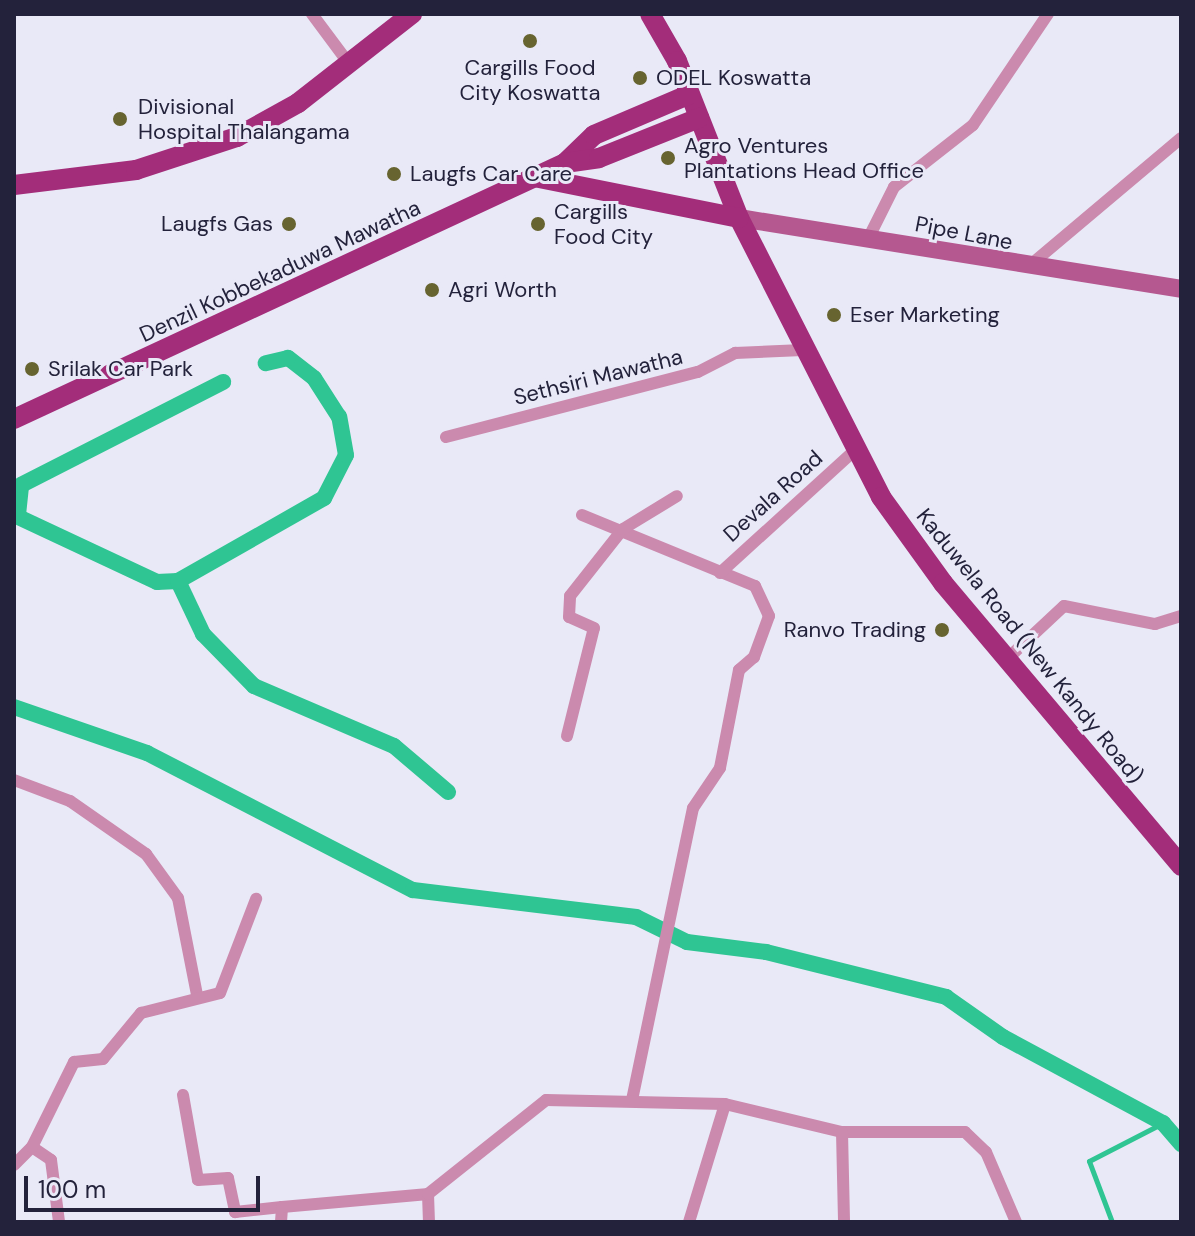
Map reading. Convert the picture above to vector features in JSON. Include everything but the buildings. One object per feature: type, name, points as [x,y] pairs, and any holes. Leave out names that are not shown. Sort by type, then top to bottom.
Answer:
[{"type":"main road","points":[[14,185],[105,176],[202,152],[266,122],[350,65],[412,14]]},
{"type":"main road","name":"Kaduwela Road (New Kandy Road)","points":[[650,14],[664,35],[739,218],[803,350],[854,451],[906,536],[1006,660],[1181,866]]},
{"type":"main road","name":"Denzil Kobbekaduwa Mawatha","points":[[565,163],[594,135],[690,94]]},
{"type":"main road","name":"Denzil Kobbekaduwa Mawatha","points":[[14,419],[565,163],[599,158],[699,118]]},
{"type":"main road","points":[[534,177],[739,218]]},
{"type":"street","points":[[312,14],[350,65]]},
{"type":"street","points":[[658,14],[664,35]]},
{"type":"street","points":[[868,239],[894,187],[973,125],[1048,14]]},
{"type":"street","points":[[1026,269],[1181,138]]},
{"type":"street","name":"Pipe Lane","points":[[739,218],[1026,269],[1181,289]]},
{"type":"street","name":"Sethsiri Mawatha","points":[[446,437],[698,372],[735,353],[803,350]]},
{"type":"street","name":"Devala Road","points":[[720,573],[854,451]]},
{"type":"street","points":[[567,736],[594,628],[569,617],[570,596],[623,529],[677,496]]},
{"type":"street","points":[[582,515],[623,529],[755,586],[769,616],[754,657],[739,670],[720,768],[693,808],[632,1100]]},
{"type":"street","points":[[1006,660],[1064,606],[1155,624],[1181,616]]},
{"type":"street","points":[[14,780],[70,801],[146,854],[178,898],[197,995]]},
{"type":"street","points":[[14,1165],[32,1147],[74,1062],[103,1059],[141,1013],[226,986],[256,899]]},
{"type":"street","points":[[183,1095],[198,1180],[228,1178],[235,1212],[428,1194],[546,1100],[632,1100],[725,1104],[842,1132],[965,1132],[986,1152],[1016,1222]]},
{"type":"street","points":[[689,1222],[725,1104]]},
{"type":"street","points":[[842,1132],[844,1222]]},
{"type":"street","points":[[32,1147],[51,1160],[59,1222]]},
{"type":"street","points":[[428,1194],[429,1222]]},
{"type":"street","points":[[281,1222],[282,1207]]},
{"type":"waterway","points":[[178,581],[324,498],[346,455],[339,417],[314,378],[288,358],[266,363]]},
{"type":"waterway","points":[[18,515],[21,485],[223,382]]},
{"type":"waterway","points":[[14,515],[157,582],[178,581],[203,634],[254,686],[394,746],[448,792]]},
{"type":"waterway","points":[[14,707],[147,753],[413,890],[636,917],[687,942],[766,952],[946,997],[1003,1037],[1163,1123],[1181,1144]]},
{"type":"waterway","points":[[1112,1222],[1089,1161],[1163,1123]]},
{"type":"place","name":"Cargills Food City Koswatta","points":[[530,41]]},
{"type":"place","name":"ODEL Koswatta","points":[[640,78]]},
{"type":"place","name":"Divisional Hospital Thalangama","points":[[120,119]]},
{"type":"place","name":"Agro Ventures Plantations Head Office","points":[[668,158]]},
{"type":"place","name":"Laugfs Car Care","points":[[394,174]]},
{"type":"place","name":"Laugfs Gas","points":[[289,224]]},
{"type":"place","name":"Cargills Food City","points":[[538,224]]},
{"type":"place","name":"Agri Worth","points":[[432,290]]},
{"type":"place","name":"Eser Marketing","points":[[834,315]]},
{"type":"place","name":"Srilak Car Park","points":[[32,369]]},
{"type":"place","name":"Ranvo Trading","points":[[942,630]]}]
